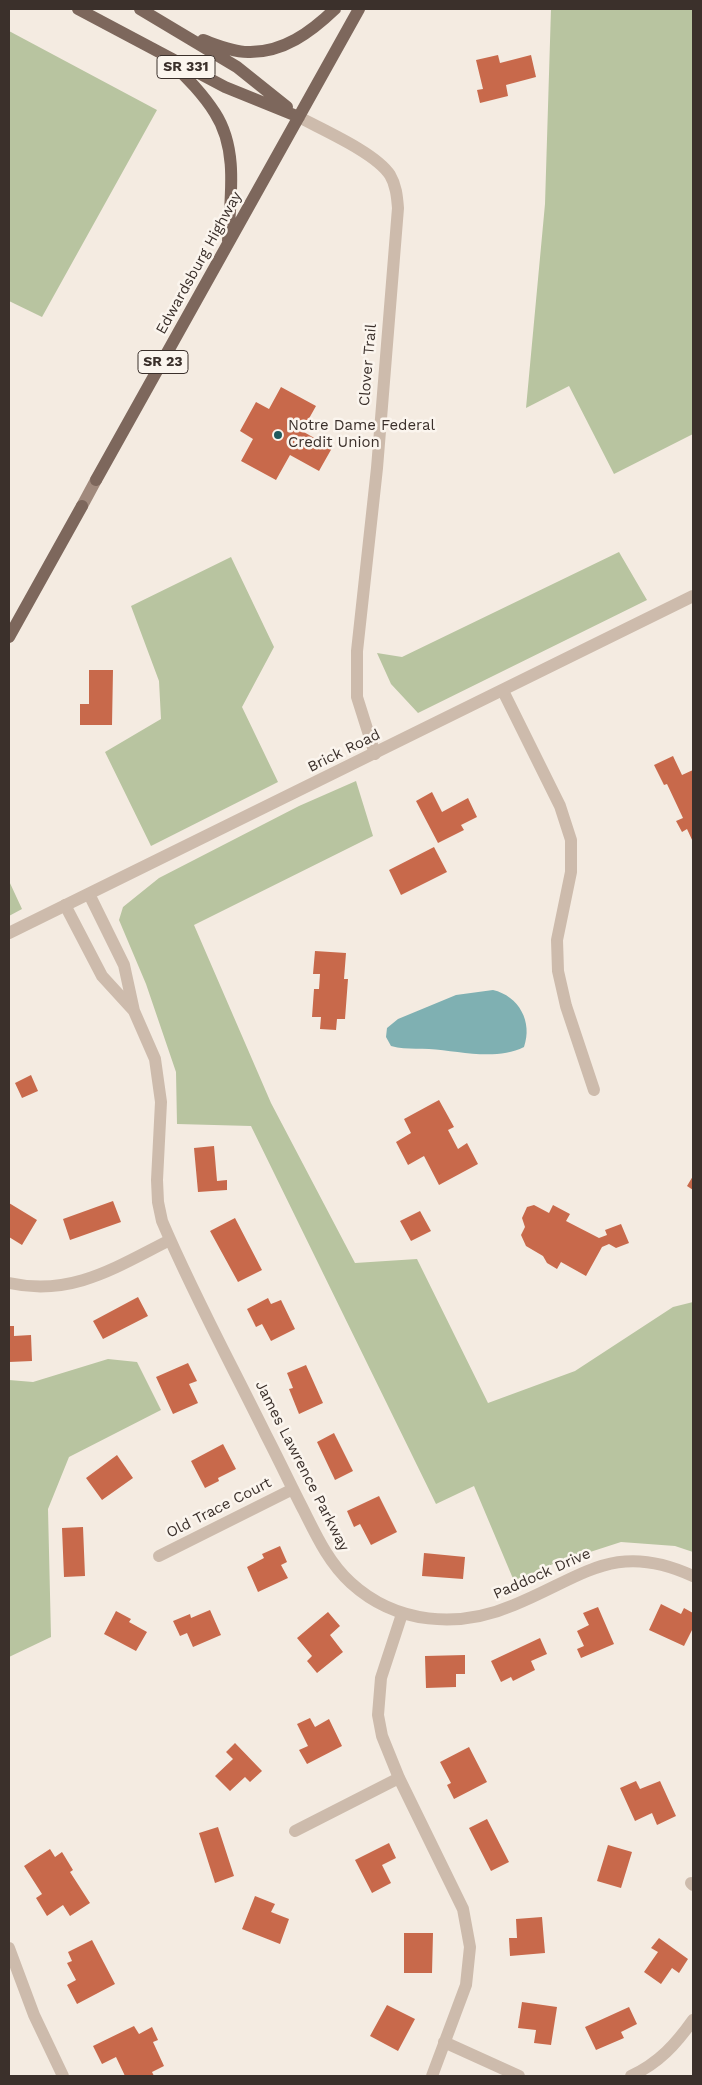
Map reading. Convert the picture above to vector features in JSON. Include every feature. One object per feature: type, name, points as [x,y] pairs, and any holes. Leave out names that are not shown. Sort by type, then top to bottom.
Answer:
[{"type":"main road","name":"SR 331","points":[[78,9],[226,87],[299,117]]},
{"type":"main road","name":"SR 331","points":[[140,9],[237,67],[299,117]]},
{"type":"main road","points":[[179,32],[224,47],[246,52],[273,51],[295,41],[336,9]]},
{"type":"main road","name":"Edwardsburg Highway","points":[[9,637],[359,9]]},
{"type":"main road","points":[[166,56],[201,93],[216,114],[226,135],[231,160],[228,244]]},
{"type":"street","name":"Clover Trail","points":[[299,117],[374,159],[389,174],[396,188],[398,208],[377,468],[357,651],[357,697],[375,754]]},
{"type":"street","name":"Brick Road","points":[[9,933],[693,596]]},
{"type":"street","points":[[503,691],[560,806],[571,840],[571,872],[557,940],[558,971],[566,1006],[594,1090]]},
{"type":"street","name":"James Lawrence Parkway","points":[[89,894],[124,965],[134,1011],[155,1059],[161,1102],[157,1180],[158,1202],[170,1240],[322,1546],[335,1566],[350,1582],[368,1596],[402,1614]]},
{"type":"street","name":"James Lawrence Parkway","points":[[65,905],[102,976],[134,1011]]},
{"type":"street","points":[[9,1283],[46,1287],[69,1285],[99,1275],[170,1240]]},
{"type":"street","name":"Old Trace Court","points":[[159,1556],[293,1489]]},
{"type":"street","name":"Paddock Drive","points":[[402,1614],[420,1619],[442,1620],[464,1619],[489,1614],[514,1606],[552,1586],[602,1564],[641,1561],[660,1564],[693,1576]]},
{"type":"street","points":[[402,1614],[381,1678],[378,1696],[378,1715],[382,1736],[399,1778],[456,1892],[467,1924],[470,1948],[469,1970],[462,1999],[432,2076]]},
{"type":"street","points":[[295,1831],[399,1778]]},
{"type":"street","points":[[9,1948],[34,2015],[63,2076]]},
{"type":"street","points":[[631,2076],[653,2064],[666,2054],[693,2020]]},
{"type":"street","points":[[444,2042],[519,2076]]},
{"type":"green space","points":[[551,9],[693,9],[693,434],[614,474],[569,386],[526,408],[545,204]]},
{"type":"green space","points":[[9,31],[157,110],[42,317],[9,301]]},
{"type":"green space","points":[[619,552],[647,600],[418,713],[391,684],[377,653],[402,657]]},
{"type":"green space","points":[[231,557],[274,647],[242,707],[278,782],[151,846],[105,752],[161,719],[159,681],[131,606]]},
{"type":"green space","points":[[356,781],[373,836],[194,925],[271,1103],[355,1263],[417,1259],[488,1403],[575,1371],[673,1307],[693,1302],[693,1552],[675,1546],[621,1542],[553,1564],[514,1581],[474,1486],[436,1504],[251,1126],[177,1124],[176,1072],[146,984],[119,920],[123,907],[159,878],[299,806]]},
{"type":"green space","points":[[9,881],[22,909],[9,916]]},
{"type":"green space","points":[[108,1359],[137,1362],[161,1410],[69,1457],[48,1509],[51,1637],[9,1657],[9,1380],[33,1382]]},
{"type":"water","points":[[493,990],[510,998],[522,1011],[527,1028],[524,1047],[502,1054],[477,1054],[396,1047],[391,1046],[386,1037],[387,1028],[398,1019],[456,995]]},
{"type":"building","points":[[498,55],[500,63],[531,55],[536,77],[506,85],[508,96],[480,103],[477,90],[483,89],[476,60]]},
{"type":"building","name":"Notre Dame Federal Credit Union","points":[[281,387],[316,406],[302,431],[332,448],[319,471],[290,455],[276,480],[241,461],[253,439],[240,431],[256,402],[269,409]]},
{"type":"building","points":[[89,670],[113,670],[112,725],[80,725],[80,704],[89,704]]},
{"type":"building","points":[[673,756],[682,775],[693,770],[693,842],[687,829],[682,832],[676,821],[683,818],[667,784],[664,785],[654,765]]},
{"type":"building","points":[[432,792],[442,812],[468,798],[477,817],[461,825],[464,830],[438,843],[416,801]]},
{"type":"building","points":[[434,847],[447,872],[401,895],[389,870]]},
{"type":"building","points":[[315,951],[346,953],[344,979],[348,979],[345,1019],[337,1019],[336,1030],[320,1029],[321,1017],[312,1017],[314,989],[319,989],[320,974],[313,974]]},
{"type":"building","points":[[31,1075],[38,1091],[22,1098],[15,1083]]},
{"type":"building","points":[[439,1100],[454,1127],[448,1130],[458,1149],[467,1143],[478,1164],[439,1185],[424,1156],[408,1165],[396,1142],[411,1133],[404,1119]]},
{"type":"building","points":[[214,1146],[217,1181],[227,1180],[227,1190],[198,1192],[194,1148]]},
{"type":"building","points":[[693,1176],[693,1190],[687,1186]]},
{"type":"building","points":[[113,1201],[121,1222],[70,1240],[63,1219]]},
{"type":"building","points":[[9,1203],[37,1220],[22,1245],[9,1237]]},
{"type":"building","points":[[534,1205],[549,1213],[553,1205],[570,1214],[566,1221],[599,1238],[607,1235],[605,1230],[621,1224],[629,1243],[616,1248],[609,1244],[602,1247],[586,1276],[561,1262],[557,1269],[547,1263],[543,1256],[526,1246],[521,1235],[525,1227],[522,1218],[527,1207]]},
{"type":"building","points":[[420,1211],[431,1231],[411,1241],[400,1221]]},
{"type":"building","points":[[235,1218],[262,1270],[238,1282],[210,1231]]},
{"type":"building","points":[[138,1297],[148,1316],[103,1339],[93,1321]]},
{"type":"building","points":[[268,1298],[271,1304],[281,1300],[295,1329],[271,1341],[262,1324],[256,1327],[247,1309]]},
{"type":"building","points":[[9,1326],[14,1326],[14,1336],[31,1335],[32,1361],[9,1362]]},
{"type":"building","points":[[188,1363],[197,1381],[189,1384],[198,1403],[173,1414],[156,1377]]},
{"type":"building","points":[[306,1365],[323,1403],[299,1414],[289,1389],[293,1388],[287,1373]]},
{"type":"building","points":[[334,1433],[353,1471],[335,1480],[317,1442]]},
{"type":"building","points":[[223,1444],[236,1469],[218,1478],[219,1481],[205,1488],[191,1461]]},
{"type":"building","points":[[117,1455],[133,1478],[102,1500],[86,1478]]},
{"type":"building","points":[[379,1496],[397,1532],[371,1545],[360,1524],[354,1527],[347,1511]]},
{"type":"building","points":[[83,1527],[85,1576],[64,1577],[62,1528]]},
{"type":"building","points":[[280,1546],[287,1562],[281,1565],[288,1578],[258,1592],[247,1567],[264,1558],[262,1554]]},
{"type":"building","points":[[424,1553],[465,1557],[463,1579],[422,1576]]},
{"type":"building","points":[[661,1604],[681,1614],[684,1608],[693,1613],[693,1628],[684,1646],[649,1630]]},
{"type":"building","points":[[598,1607],[614,1644],[581,1658],[577,1649],[584,1646],[577,1631],[589,1625],[583,1613]]},
{"type":"building","points":[[210,1610],[221,1635],[193,1647],[187,1633],[180,1636],[173,1621],[190,1614],[191,1618]]},
{"type":"building","points":[[116,1611],[131,1619],[129,1622],[147,1632],[136,1651],[104,1634]]},
{"type":"building","points":[[328,1612],[340,1626],[330,1635],[343,1652],[317,1673],[307,1661],[312,1656],[297,1638]]},
{"type":"building","points":[[540,1638],[547,1654],[531,1661],[535,1670],[513,1681],[511,1677],[501,1682],[491,1661]]},
{"type":"building","points":[[465,1655],[465,1674],[456,1674],[456,1687],[426,1688],[425,1656]]},
{"type":"building","points":[[310,1718],[315,1727],[329,1719],[342,1746],[307,1764],[299,1750],[308,1746],[297,1724]]},
{"type":"building","points":[[235,1743],[262,1771],[250,1782],[245,1777],[230,1791],[215,1776],[233,1759],[226,1752]]},
{"type":"building","points":[[469,1747],[487,1782],[454,1799],[447,1785],[451,1783],[440,1762]]},
{"type":"building","points":[[636,1781],[640,1789],[660,1781],[676,1816],[657,1825],[652,1813],[635,1821],[620,1788]]},
{"type":"building","points":[[487,1819],[509,1862],[491,1871],[469,1828]]},
{"type":"building","points":[[218,1827],[234,1876],[215,1883],[199,1833]]},
{"type":"building","points":[[389,1843],[396,1858],[382,1865],[391,1883],[372,1893],[355,1860]]},
{"type":"building","points":[[608,1845],[632,1852],[621,1888],[597,1881]]},
{"type":"building","points":[[50,1849],[55,1857],[62,1852],[73,1870],[70,1872],[90,1903],[70,1916],[63,1905],[47,1916],[36,1898],[42,1894],[24,1866]]},
{"type":"building","points":[[255,1896],[275,1904],[271,1912],[289,1919],[280,1944],[242,1929]]},
{"type":"building","points":[[542,1917],[545,1953],[510,1956],[509,1938],[517,1938],[516,1919]]},
{"type":"building","points":[[404,1933],[433,1933],[432,1973],[404,1973]]},
{"type":"building","points":[[659,1938],[688,1959],[679,1973],[672,1968],[661,1984],[644,1972],[658,1952],[651,1948]]},
{"type":"building","points":[[92,1940],[115,1984],[77,2004],[67,1985],[76,1980],[67,1963],[72,1961],[68,1952]]},
{"type":"building","points":[[522,2002],[557,2007],[551,2045],[534,2043],[536,2030],[518,2028]]},
{"type":"building","points":[[387,2005],[415,2019],[398,2051],[370,2036]]},
{"type":"building","points":[[629,2007],[637,2024],[621,2032],[624,2038],[596,2050],[585,2027]]},
{"type":"building","points":[[134,2026],[139,2034],[152,2027],[158,2040],[153,2042],[164,2066],[152,2072],[154,2076],[125,2076],[116,2057],[102,2064],[93,2046]]},
{"type":"place","name":"Notre Dame Federal Credit Union","points":[[278,435]]}]
